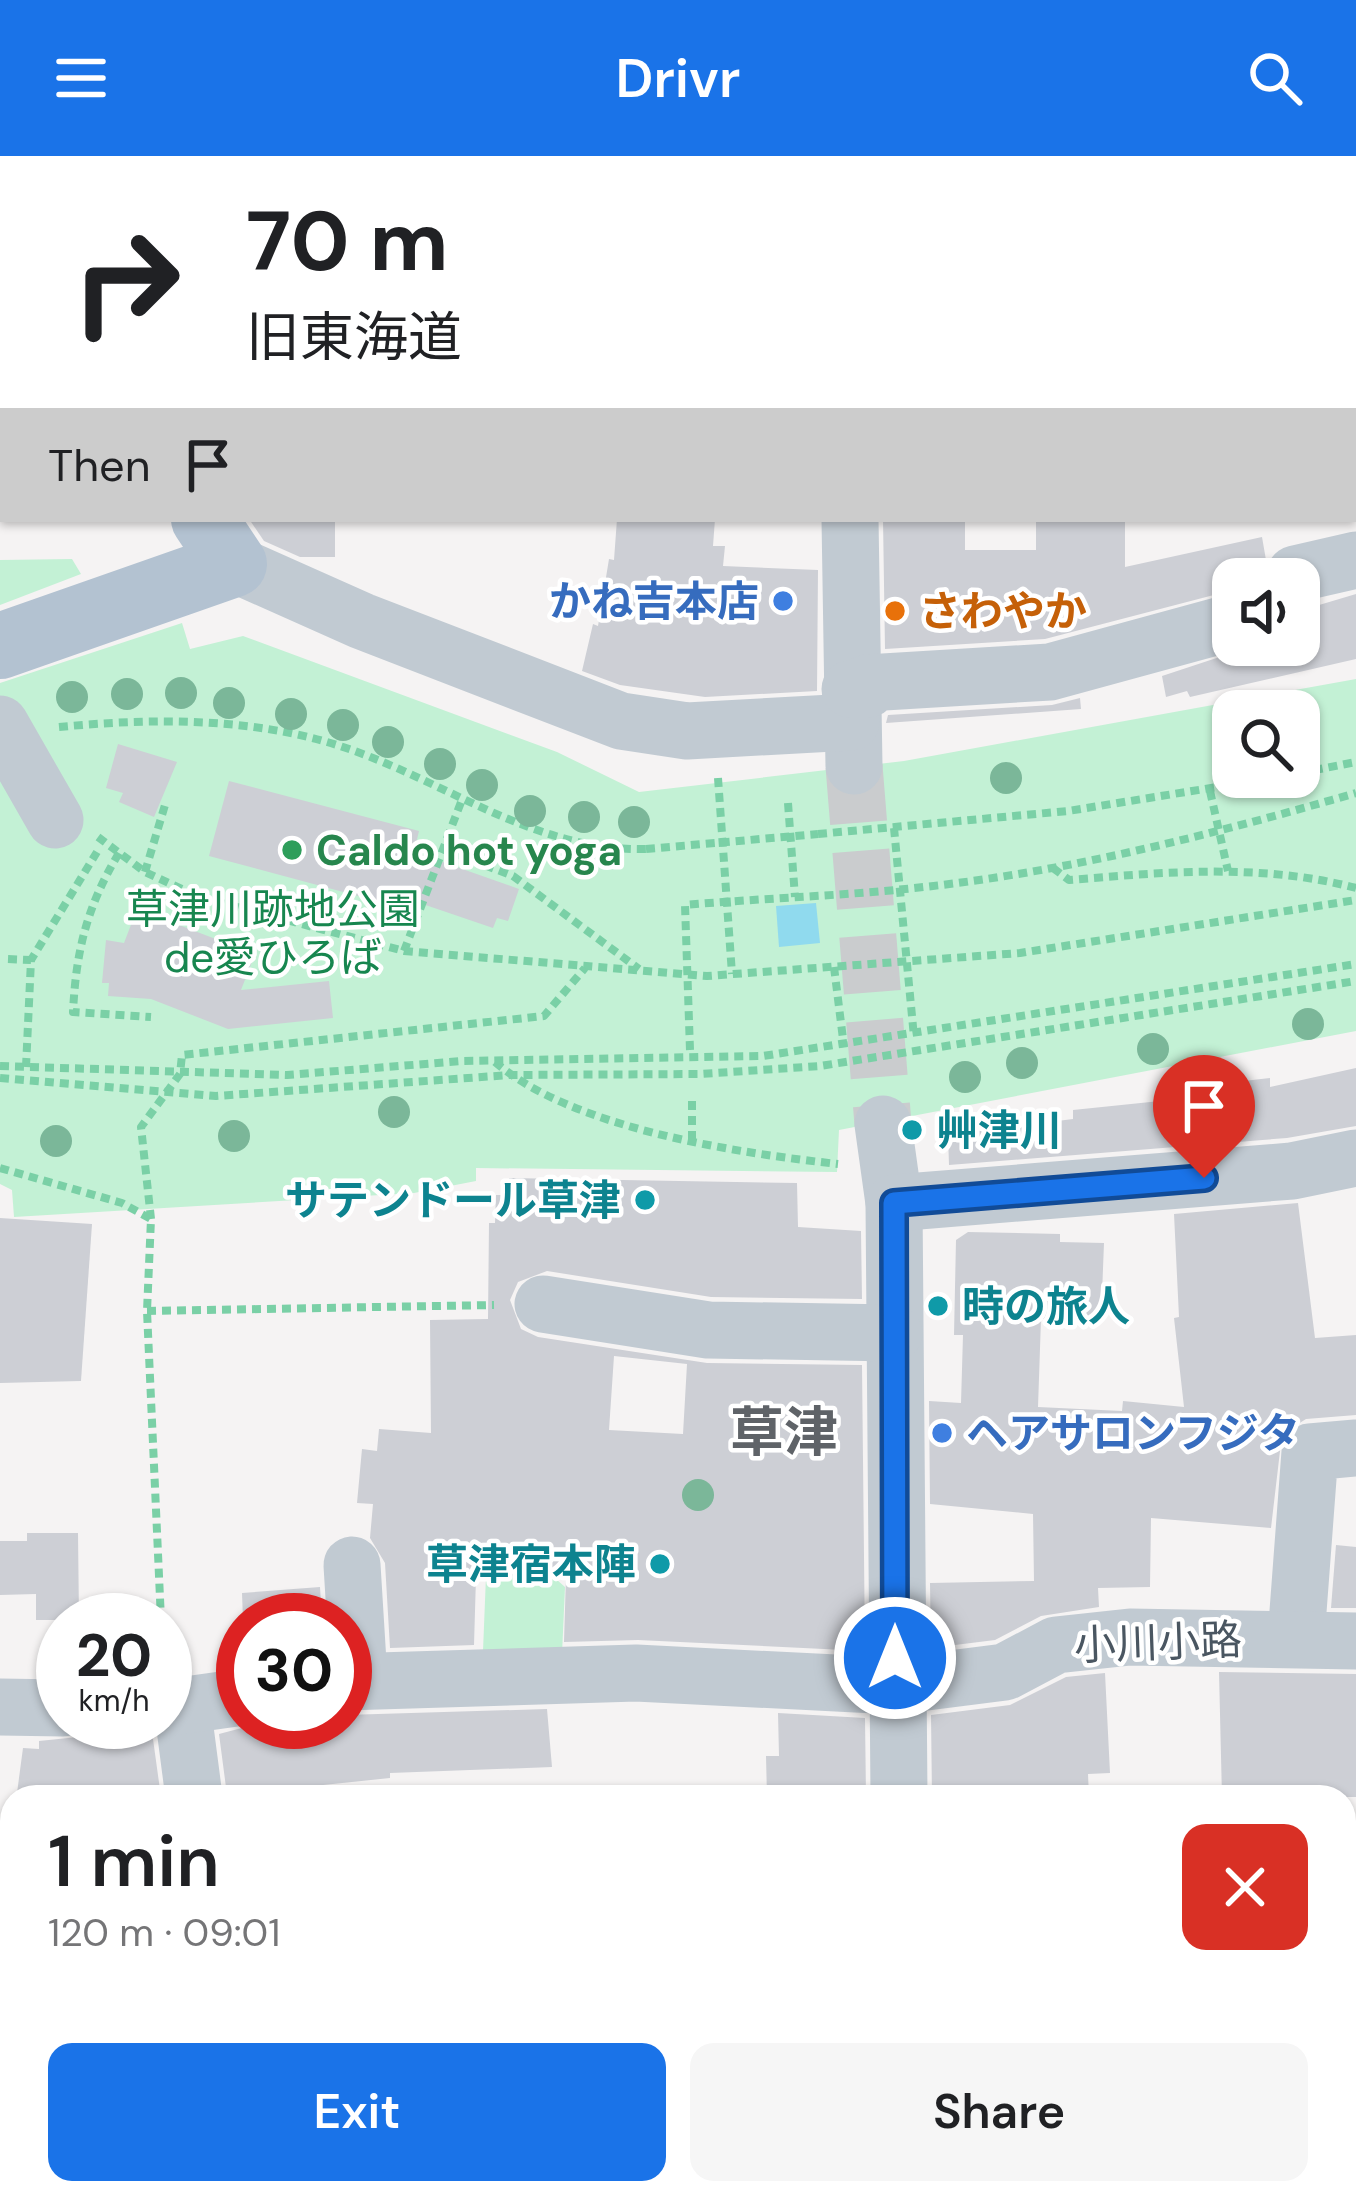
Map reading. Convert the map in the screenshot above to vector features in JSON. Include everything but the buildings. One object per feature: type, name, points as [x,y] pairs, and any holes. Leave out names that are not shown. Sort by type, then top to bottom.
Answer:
[{"type":"main road","points":[[0,646],[219,541]]},
{"type":"street","points":[[850,522],[852,726]]},
{"type":"street","points":[[219,541],[362,621],[621,721],[687,731],[852,726]]},
{"type":"street","points":[[1320,568],[1356,560]]},
{"type":"street","points":[[852,726],[867,682],[1050,672],[1212,628]]},
{"type":"street","points":[[23,727],[84,832]]},
{"type":"street","points":[[867,1144],[894,1203],[899,1785]]},
{"type":"street","points":[[894,1203],[1292,1171],[1356,1158]]},
{"type":"street","points":[[543,1304],[708,1330],[894,1333]]},
{"type":"street","points":[[1296,1638],[1310,1452],[1356,1448]]},
{"type":"street","points":[[352,1565],[352,1593]]},
{"type":"street","name":"小川小路","points":[[372,1680],[636,1673],[895,1686],[1005,1672],[1056,1645],[1130,1637],[1356,1642]]},
{"type":"street","points":[[0,1707],[36,1708]]},
{"type":"street","points":[[183,1749],[191,1785]]},
{"type":"path","points":[[23,727],[156,719],[340,746],[578,845],[646,849],[894,828],[1210,791],[1228,871]]},
{"type":"path","points":[[1320,769],[1356,762]]},
{"type":"path","points":[[718,769],[732,974]]},
{"type":"path","points":[[690,1050],[685,905],[901,889],[1053,868],[1220,832],[1356,794]]},
{"type":"path","points":[[404,952],[463,797]]},
{"type":"path","points":[[788,803],[795,897]]},
{"type":"path","points":[[145,872],[165,805]]},
{"type":"path","points":[[894,828],[914,1036]]},
{"type":"path","points":[[26,1067],[31,960],[84,832],[145,872],[199,897],[404,952],[688,974],[1020,953],[1356,900]]},
{"type":"path","points":[[443,849],[513,876],[640,970]]},
{"type":"path","points":[[119,853],[84,921],[76,954],[74,1012],[151,1017]]},
{"type":"path","points":[[1053,868],[1069,880],[1298,872],[1356,888]]},
{"type":"path","points":[[8,959],[31,960]]},
{"type":"path","points":[[0,1066],[287,1075],[494,1061],[659,1061],[844,1047],[1356,964]]},
{"type":"path","points":[[159,1593],[147,1311],[151,1219],[141,1127],[161,1106],[165,1090],[180,1074],[182,1055],[544,1016],[586,967]]},
{"type":"path","points":[[834,967],[844,1047]]},
{"type":"path","points":[[0,1078],[216,1096],[510,1075],[701,1074],[820,1066],[1356,982]]},
{"type":"path","points":[[494,1061],[556,1100],[692,1142],[867,1144]]},
{"type":"path","points":[[692,1101],[692,1142]]},
{"type":"path","points":[[0,1168],[122,1203],[151,1219]]},
{"type":"path","points":[[147,1311],[543,1304]]},
{"type":"green space","points":[[72,559],[81,574],[0,605],[0,560]]},
{"type":"green space","name":"草津川跡地公園 de愛ひろば","points":[[182,623],[190,649],[243,636],[557,752],[639,792],[904,761],[1212,705],[1212,798],[1320,798],[1320,690],[1295,690],[1356,679],[1356,1031],[839,1130],[837,1172],[476,1168],[476,1181],[414,1193],[14,1217],[12,1190],[0,1184],[0,683]]},
{"type":"green space","points":[[486,1576],[556,1579],[565,1587],[562,1654],[483,1651]]},
{"type":"water","points":[[816,903],[820,943],[779,947],[776,906]]},
{"type":"tunnel","points":[[854,766],[883,1124]]},
{"type":"place","name":"かね吉本店","points":[[783,601]]},
{"type":"place","name":"さわやか","points":[[895,611]]},
{"type":"place","name":"Caldo hot yoga","points":[[292,850]]},
{"type":"place","name":"艸津川","points":[[912,1130]]},
{"type":"place","name":"サテンドール草津","points":[[645,1200]]},
{"type":"place","name":"時の旅人","points":[[938,1306]]},
{"type":"place","name":"ヘアサロンフジタ","points":[[942,1433]]},
{"type":"place","name":"草津宿本陣","points":[[660,1564]]},
{"type":"district","name":"草津","points":[[784,1432]]},
{"type":"route","points":[[895,1658],[894,1203],[1204,1178]]}]
